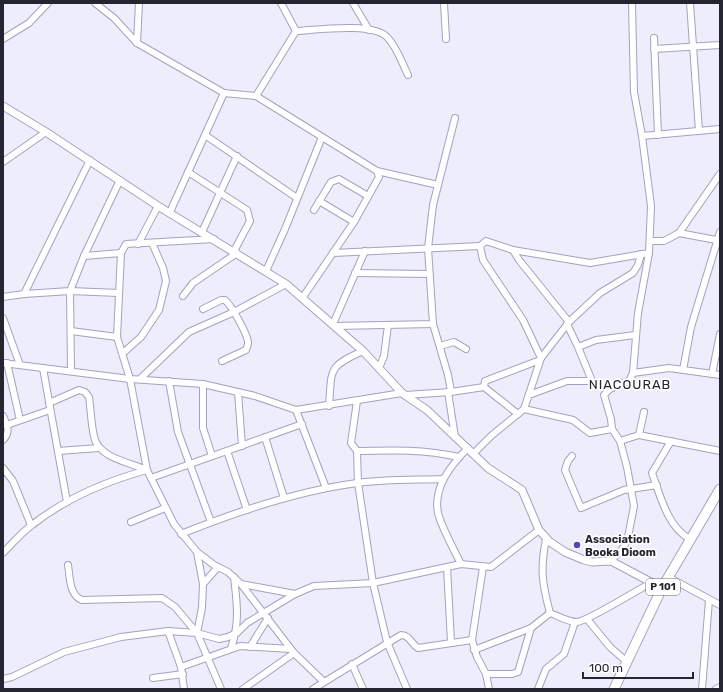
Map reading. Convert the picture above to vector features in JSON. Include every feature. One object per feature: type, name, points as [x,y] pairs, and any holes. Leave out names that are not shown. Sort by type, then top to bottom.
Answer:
[{"type":"main road","name":"P 101","points":[[614,689],[662,588],[720,489]]},
{"type":"street","points":[[3,39],[28,23],[48,3]]},
{"type":"street","points":[[95,3],[114,18],[136,43],[224,93],[256,96],[377,172],[438,185]]},
{"type":"street","points":[[136,43],[139,3]]},
{"type":"street","points":[[281,3],[296,31]]},
{"type":"street","points":[[353,3],[369,30]]},
{"type":"street","points":[[444,3],[446,39]]},
{"type":"street","points":[[611,561],[624,547],[628,537],[634,506],[632,489],[620,441],[612,429],[611,419],[604,395],[610,389],[629,381],[633,373],[635,335],[650,241],[650,186],[634,92],[632,3]]},
{"type":"street","points":[[690,3],[699,131]]},
{"type":"street","points":[[296,31],[357,27],[386,35],[392,42],[408,75]]},
{"type":"street","points":[[256,96],[296,31]]},
{"type":"street","points":[[654,38],[658,135]]},
{"type":"street","points":[[654,48],[720,45]]},
{"type":"street","points":[[170,212],[224,93]]},
{"type":"street","points":[[3,106],[90,160],[158,206],[266,271],[303,297],[363,352],[404,394],[427,410],[499,476],[522,490],[539,530],[546,539],[565,552],[584,560],[592,562],[611,561],[662,588]]},
{"type":"street","points":[[455,118],[433,205],[428,248],[433,324],[440,346],[450,392],[455,437]]},
{"type":"street","points":[[642,136],[720,129]]},
{"type":"street","points":[[3,162],[46,132]]},
{"type":"street","points":[[205,135],[297,198]]},
{"type":"street","points":[[266,271],[322,137]]},
{"type":"street","points":[[202,232],[237,156]]},
{"type":"street","points":[[24,294],[90,160]]},
{"type":"street","points":[[182,296],[193,283],[235,252],[250,221],[247,210],[221,191],[188,172]]},
{"type":"street","points":[[303,297],[354,222],[379,177],[377,172]]},
{"type":"street","points":[[650,241],[664,241],[679,233],[718,182],[720,174]]},
{"type":"street","points":[[314,210],[318,201],[331,182],[340,179],[368,196]]},
{"type":"street","points":[[71,371],[70,291],[84,256],[120,180]]},
{"type":"street","points":[[318,201],[354,222]]},
{"type":"street","points":[[138,244],[158,206]]},
{"type":"street","points":[[683,370],[691,327],[716,240],[720,232]]},
{"type":"street","points":[[679,233],[716,240]]},
{"type":"street","points":[[214,239],[126,244],[121,253],[117,337],[130,379],[147,470],[165,508],[181,534],[197,552],[242,584],[292,651],[324,682]]},
{"type":"street","points":[[333,252],[480,246],[486,241],[513,250],[590,263],[649,253]]},
{"type":"street","points":[[123,353],[141,337],[159,310],[166,281],[163,268],[152,243]]},
{"type":"street","points":[[480,246],[483,260],[523,320],[541,359]]},
{"type":"street","points":[[513,250],[519,260],[568,323],[592,382],[567,381],[529,395]]},
{"type":"street","points":[[334,325],[365,251]]},
{"type":"street","points":[[84,256],[121,253]]},
{"type":"street","points":[[474,453],[491,436],[524,409],[541,359],[568,323],[600,293],[633,273],[638,265],[641,254]]},
{"type":"street","points":[[355,273],[430,274]]},
{"type":"street","points":[[140,379],[189,332],[234,312],[286,284]]},
{"type":"street","points":[[3,297],[70,291],[119,293]]},
{"type":"street","points":[[203,309],[221,300],[225,300],[234,312],[247,339],[248,344],[246,350],[222,361]]},
{"type":"street","points":[[3,318],[20,365]]},
{"type":"street","points":[[334,325],[433,324]]},
{"type":"street","points":[[379,368],[384,356],[388,325]]},
{"type":"street","points":[[71,331],[117,337]]},
{"type":"street","points":[[712,374],[720,334]]},
{"type":"street","points":[[578,347],[596,340],[635,335]]},
{"type":"street","points":[[440,346],[454,342],[466,349]]},
{"type":"street","points":[[329,406],[332,376],[335,368],[341,361],[363,352]]},
{"type":"street","points":[[484,387],[486,381],[541,359]]},
{"type":"street","points":[[20,420],[5,363],[130,379],[203,384],[238,392],[296,410],[404,394],[450,392],[484,387],[518,414]]},
{"type":"street","points":[[43,368],[67,502]]},
{"type":"street","points":[[633,373],[669,368],[720,375]]},
{"type":"street","points":[[169,382],[178,432],[211,522]]},
{"type":"street","points":[[203,384],[203,428],[212,456]]},
{"type":"street","points":[[49,402],[79,390],[85,392],[89,397],[95,440],[99,448],[106,454],[147,470]]},
{"type":"street","points":[[238,392],[242,446]]},
{"type":"street","points":[[357,401],[351,443],[357,451],[358,483],[373,583],[387,642],[407,689]]},
{"type":"street","points":[[524,409],[573,420],[590,434],[612,429]]},
{"type":"street","points":[[7,424],[50,410]]},
{"type":"street","points":[[296,410],[326,488]]},
{"type":"street","points":[[639,435],[644,412]]},
{"type":"street","points":[[3,416],[7,424],[7,436],[3,440]]},
{"type":"street","points":[[151,478],[302,424]]},
{"type":"street","points":[[620,441],[639,435],[720,451]]},
{"type":"street","points":[[265,437],[284,498]]},
{"type":"street","points":[[671,441],[652,472],[666,510],[682,535],[690,539]]},
{"type":"street","points":[[58,451],[99,448]]},
{"type":"street","points":[[461,564],[438,513],[443,479],[459,457],[468,448]]},
{"type":"street","points":[[357,451],[403,449],[426,451],[459,457]]},
{"type":"street","points":[[227,451],[247,510]]},
{"type":"street","points":[[572,456],[568,461],[565,470],[581,508],[616,493],[657,485]]},
{"type":"street","points":[[3,468],[13,481],[31,526]]},
{"type":"street","points":[[3,553],[31,526],[67,502],[124,476],[147,470]]},
{"type":"street","points":[[181,534],[211,522],[284,498],[326,488],[358,483],[443,479]]},
{"type":"street","points":[[132,522],[165,508]]},
{"type":"street","points":[[3,679],[12,677],[64,652],[121,637],[168,632],[197,633],[219,639],[228,637],[237,633],[247,623],[266,616],[295,594],[314,586],[373,583],[461,564],[483,567],[493,566],[539,530]]},
{"type":"street","points":[[546,539],[541,562],[541,574],[550,613]]},
{"type":"street","points":[[197,552],[203,584],[202,608],[197,633]]},
{"type":"street","points":[[68,565],[73,593],[76,598],[82,600],[162,598],[176,607],[197,633],[209,657],[221,689]]},
{"type":"street","points":[[203,584],[218,567]]},
{"type":"street","points":[[447,567],[450,642]]},
{"type":"street","points":[[483,567],[472,640],[474,650],[486,674],[489,689]]},
{"type":"street","points":[[231,648],[237,633],[238,610],[234,577]]},
{"type":"street","points":[[668,577],[720,605]]},
{"type":"street","points":[[550,613],[575,622],[587,619],[651,583]]},
{"type":"street","points":[[242,584],[295,594]]},
{"type":"street","points":[[702,689],[709,600]]},
{"type":"street","points":[[474,650],[531,628],[550,613]]},
{"type":"street","points":[[250,647],[266,616]]},
{"type":"street","points":[[587,619],[610,647],[626,661]]},
{"type":"street","points":[[538,689],[546,669],[564,654],[575,622]]},
{"type":"street","points":[[486,674],[512,674],[518,672],[531,628]]},
{"type":"street","points":[[168,632],[182,671],[184,689]]},
{"type":"street","points":[[313,689],[387,642],[401,635],[409,638],[414,646],[418,648],[450,642],[472,640]]},
{"type":"street","points":[[153,678],[182,671],[209,657],[231,648],[250,647],[292,651]]},
{"type":"street","points":[[243,689],[292,651]]},
{"type":"street","points":[[352,664],[363,689]]},
{"type":"street","points":[[716,689],[720,687]]},
{"type":"place","name":"Association Booka Dioom","points":[[577,545]]},
{"type":"district","name":"NIACOURAB","points":[[630,384]]}]
